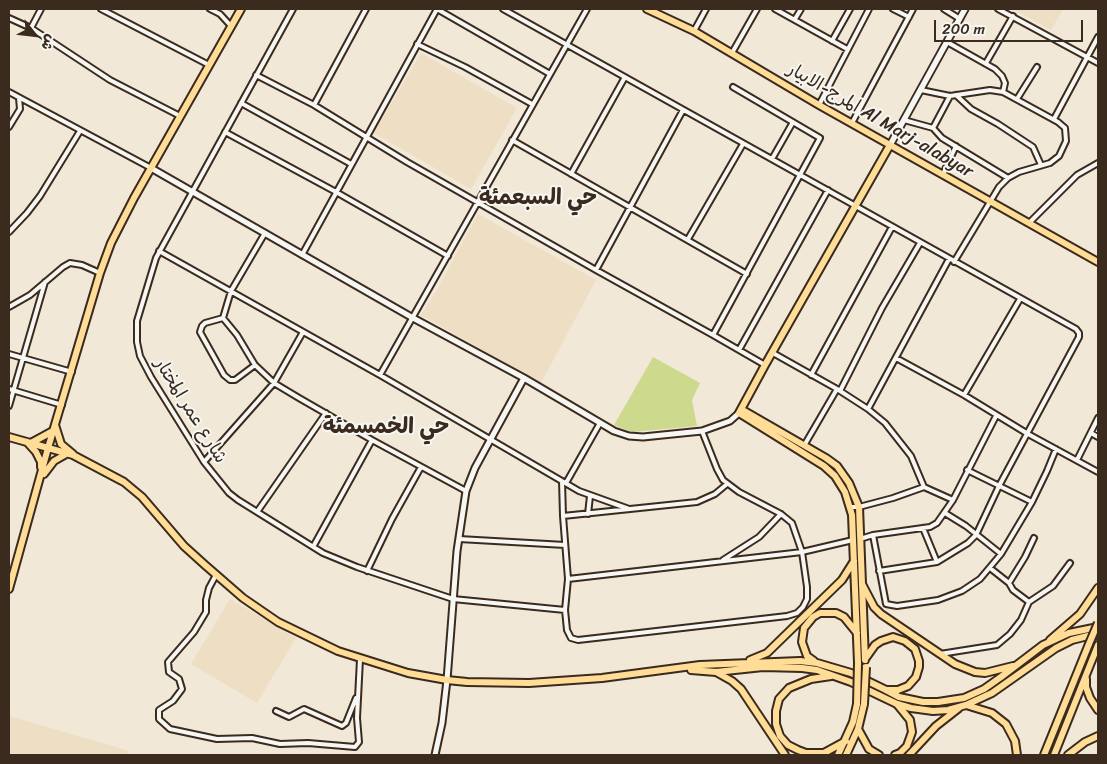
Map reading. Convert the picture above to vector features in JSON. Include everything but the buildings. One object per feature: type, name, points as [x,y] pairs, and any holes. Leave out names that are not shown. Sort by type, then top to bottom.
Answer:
[{"type":"main road","points":[[9,589],[48,448],[100,273],[122,220],[241,9]]},
{"type":"main road","name":"المرج-الابيار Al Marj-alabyar","points":[[647,9],[694,31],[819,105],[1030,222],[1098,262]]},
{"type":"main road","points":[[740,411],[965,9]]},
{"type":"main road","points":[[740,411],[805,444],[826,458],[840,470],[849,483],[859,507],[854,560],[861,704],[846,741],[838,755]]},
{"type":"main road","points":[[740,411],[824,466],[835,476],[845,492],[851,507],[862,584],[866,666],[858,729],[846,755]]},
{"type":"main road","points":[[29,442],[49,434],[54,428]]},
{"type":"main road","points":[[54,428],[61,444],[71,454]]},
{"type":"main road","points":[[9,436],[71,454],[111,474],[135,490],[184,546],[216,576],[243,598],[278,622],[328,647],[360,659],[408,673],[448,680],[529,683],[602,678],[682,669],[700,665],[800,660],[851,673],[899,697],[938,702],[953,700],[964,698],[984,689],[1021,662],[1080,614],[1098,588]]},
{"type":"main road","points":[[29,442],[41,462],[40,478]]},
{"type":"main road","points":[[40,478],[50,464],[71,454]]},
{"type":"main road","points":[[738,664],[767,653],[842,580],[854,560]]},
{"type":"main road","points":[[862,584],[874,607],[881,614],[955,664],[975,672],[985,673],[1021,662]]},
{"type":"main road","points":[[817,663],[807,656],[802,642],[804,628],[813,617],[820,613],[836,612],[844,617],[857,633]]},
{"type":"main road","points":[[1044,755],[1098,623]]},
{"type":"main road","points":[[1043,645],[1069,633],[1098,627]]},
{"type":"main road","points":[[909,755],[936,726],[964,706],[992,693],[1056,648],[1072,640],[1098,635]]},
{"type":"main road","points":[[865,659],[875,645],[887,638],[899,638],[915,649],[919,667],[913,682],[903,688],[886,690]]},
{"type":"main road","points":[[1054,755],[1098,646]]},
{"type":"main road","points":[[682,669],[716,672],[763,667],[817,670],[896,704],[933,711],[964,706],[992,713],[1006,724],[1015,741],[1017,755]]},
{"type":"main road","points":[[716,672],[732,681],[741,689],[785,755]]},
{"type":"main road","points":[[1086,675],[1086,687],[1090,698],[1098,710]]},
{"type":"main road","points":[[834,676],[811,679],[789,688],[780,699],[776,711],[776,724],[780,736],[788,745],[806,753],[824,752],[846,741]]},
{"type":"main road","points":[[895,755],[907,746],[912,732],[910,720],[896,704]]},
{"type":"main road","points":[[858,729],[869,749],[879,755]]},
{"type":"main road","points":[[1068,755],[1085,742],[1098,736]]},
{"type":"street","points":[[31,28],[41,9]]},
{"type":"street","points":[[101,9],[208,65]]},
{"type":"street","points":[[210,9],[220,14],[231,26]]},
{"type":"street","name":"شارع عمر المختار","points":[[293,9],[159,251],[137,321],[140,356],[204,462],[229,492],[313,547],[340,561],[453,600],[565,610]]},
{"type":"street","points":[[314,106],[366,9]]},
{"type":"street","points":[[302,255],[437,9],[550,74]]},
{"type":"street","points":[[503,9],[1076,330],[1079,337],[999,486],[976,535],[968,543],[937,562],[879,571]]},
{"type":"street","points":[[380,375],[587,9]]},
{"type":"street","points":[[694,31],[706,9]]},
{"type":"street","points":[[732,53],[757,9]]},
{"type":"street","points":[[776,9],[847,49]]},
{"type":"street","points":[[795,19],[801,9]]},
{"type":"street","points":[[832,41],[850,9]]},
{"type":"street","points":[[819,105],[869,9]]},
{"type":"street","points":[[893,9],[909,17]]},
{"type":"street","points":[[852,123],[913,9]]},
{"type":"street","points":[[944,9],[960,19]]},
{"type":"street","points":[[998,9],[1098,62]]},
{"type":"street","points":[[986,63],[1013,16]]},
{"type":"street","points":[[9,18],[31,28],[110,80],[180,116]]},
{"type":"street","points":[[1054,119],[1098,37]]},
{"type":"street","points":[[947,42],[986,63],[1002,76],[1004,83],[1003,92]]},
{"type":"street","points":[[417,44],[465,67],[532,104]]},
{"type":"street","points":[[1017,99],[1037,67]]},
{"type":"street","points":[[256,75],[314,106],[596,270],[765,365]]},
{"type":"street","points":[[571,174],[625,77]]},
{"type":"street","points":[[713,335],[820,138],[733,87]]},
{"type":"street","points":[[921,90],[950,96],[990,90],[1003,92],[1054,119],[1065,128],[1066,140],[1059,156],[1050,163],[1019,172],[1008,178],[999,187],[954,262]]},
{"type":"street","points":[[9,92],[151,168],[413,318],[524,378],[614,431],[636,436],[659,436],[702,431],[730,421],[740,411]]},
{"type":"street","points":[[956,94],[972,109],[1033,147],[1041,166]]},
{"type":"street","points":[[934,128],[950,96]]},
{"type":"street","points":[[9,127],[20,109],[20,98]]},
{"type":"street","points":[[242,103],[351,164]]},
{"type":"street","points":[[20,109],[31,104]]},
{"type":"street","points":[[596,270],[683,110]]},
{"type":"street","points":[[904,120],[934,128],[942,138],[1008,178]]},
{"type":"street","points":[[772,160],[793,122]]},
{"type":"street","points":[[9,232],[40,196],[80,131]]},
{"type":"street","points":[[225,132],[336,192],[448,256]]},
{"type":"street","points":[[512,140],[747,274]]},
{"type":"street","points":[[688,239],[743,144]]},
{"type":"street","points":[[943,174],[956,146]]},
{"type":"street","points":[[1030,222],[1077,175],[1098,163]]},
{"type":"street","points":[[739,350],[828,190]]},
{"type":"street","points":[[812,375],[892,227]]},
{"type":"street","points":[[223,318],[231,291],[264,233]]},
{"type":"street","points":[[805,444],[838,390],[882,308],[920,243]]},
{"type":"street","points":[[159,251],[380,375],[564,482],[590,496],[629,509]]},
{"type":"street","points":[[868,410],[921,308],[949,259]]},
{"type":"street","points":[[9,307],[19,302],[70,263],[82,265],[100,273]]},
{"type":"street","points":[[9,406],[11,390],[23,358],[45,282]]},
{"type":"street","points":[[964,395],[1020,299]]},
{"type":"street","points":[[223,318],[237,335],[255,366],[274,383],[372,440],[466,491]]},
{"type":"street","points":[[223,318],[206,323],[202,326],[200,332],[224,375],[230,380],[235,380],[255,366]]},
{"type":"street","points":[[204,462],[274,383],[303,332]]},
{"type":"street","points":[[773,353],[838,390],[885,423],[911,456],[924,487],[953,500]]},
{"type":"street","points":[[9,354],[72,372]]},
{"type":"street","points":[[896,358],[1098,472]]},
{"type":"street","points":[[436,755],[448,680],[459,539],[468,482],[524,378]]},
{"type":"street","points":[[11,390],[62,405]]},
{"type":"street","points":[[257,512],[326,413]]},
{"type":"street","points":[[568,579],[802,552],[873,535],[930,527],[945,514],[996,416]]},
{"type":"street","points":[[1077,460],[1098,418]]},
{"type":"street","points":[[600,423],[564,482],[563,516],[568,579],[565,610],[569,636],[578,640],[787,616],[797,613],[803,607],[807,599],[802,552],[792,523],[780,514],[727,484],[717,469],[702,431]]},
{"type":"street","points":[[1091,433],[1098,437]]},
{"type":"street","points":[[313,547],[372,440]]},
{"type":"street","points":[[873,535],[886,604],[897,606],[938,600],[962,591],[980,579],[1001,554],[1032,502],[1056,449]]},
{"type":"street","points":[[367,571],[392,519],[421,467]]},
{"type":"street","points":[[967,470],[1032,502]]},
{"type":"street","points":[[563,516],[697,502],[715,494],[727,484]]},
{"type":"street","points":[[851,507],[859,507],[893,498],[924,487]]},
{"type":"street","points":[[588,514],[590,496]]},
{"type":"street","points":[[721,561],[759,537],[780,514]]},
{"type":"street","points":[[945,514],[966,526],[1001,554]]},
{"type":"street","points":[[923,528],[937,562]]},
{"type":"street","points":[[1008,583],[1022,563],[1034,538]]},
{"type":"street","points":[[459,539],[565,545]]},
{"type":"street","points":[[938,654],[997,645],[1021,620],[1029,602],[1053,586],[1070,563]]},
{"type":"street","points":[[990,568],[1029,602]]},
{"type":"street","points":[[216,576],[209,588],[206,612],[194,632],[168,662],[169,672],[179,679],[182,689],[173,701],[159,710],[159,719],[170,729],[218,739],[252,738],[280,744],[308,743],[352,748],[359,742],[356,718],[360,659]]},
{"type":"street","points":[[276,711],[289,717],[304,709],[342,726],[346,723],[357,696]]},
{"type":"shaded area","points":[[1013,9],[1063,9],[1051,30]]},
{"type":"shaded area","points":[[421,53],[517,108],[471,189],[374,133]]},
{"type":"shaded area","points":[[478,214],[596,280],[541,383],[421,315]]},
{"type":"shaded area","points":[[230,599],[296,638],[257,703],[191,664]]},
{"type":"shaded area","points":[[9,716],[129,751],[127,755],[9,755]]},
{"type":"green space","points":[[653,357],[700,383],[692,400],[697,426],[632,432],[614,425]]},
{"type":"district","name":"حي السبعمئة","points":[[538,198]]},
{"type":"district","name":"حي الخمسمئة","points":[[386,427]]}]
